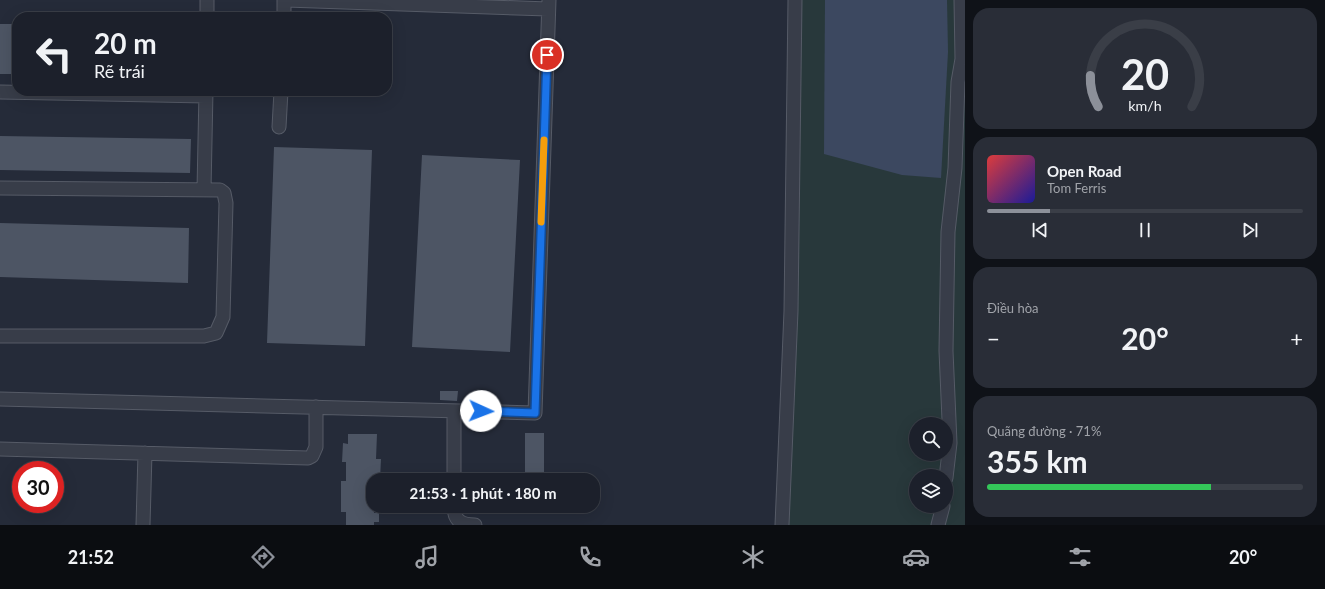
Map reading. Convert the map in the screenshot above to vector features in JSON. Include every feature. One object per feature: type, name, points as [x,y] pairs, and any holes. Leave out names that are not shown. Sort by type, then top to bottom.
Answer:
[{"type":"street","points":[[206,12],[207,0]]},
{"type":"street","points":[[0,399],[535,413],[548,4],[285,0],[284,12]]},
{"type":"street","points":[[782,525],[791,311],[795,0]]},
{"type":"street","points":[[947,469],[950,443],[946,351],[948,232],[955,168],[958,82],[964,57],[961,0]]},
{"type":"street","points":[[0,92],[12,92]]},
{"type":"street","points":[[204,190],[206,96]]},
{"type":"street","points":[[279,127],[281,96]]},
{"type":"street","points":[[0,188],[220,190],[224,193],[226,203],[223,317],[216,333],[204,336],[0,336]]},
{"type":"street","points":[[0,449],[308,458],[312,456],[316,447],[316,407]]},
{"type":"street","points":[[454,411],[454,473]]},
{"type":"street","points":[[143,525],[145,453]]},
{"type":"street","points":[[455,513],[455,517],[460,522],[466,525],[475,525]]},
{"type":"street","points":[[938,525],[941,513]]},
{"type":"shaded area","points":[[801,0],[956,0],[963,83],[965,72],[965,525],[787,525]]},
{"type":"water","points":[[825,0],[947,0],[948,52],[941,178],[902,175],[824,154]]},
{"type":"building","points":[[0,24],[12,24],[12,74],[0,74]]},
{"type":"building","points":[[0,136],[191,139],[190,173],[0,170]]},
{"type":"building","points":[[274,147],[372,150],[365,346],[267,343]]},
{"type":"building","points":[[422,155],[520,160],[510,352],[412,347]]},
{"type":"building","points":[[0,223],[189,228],[188,283],[0,277]]},
{"type":"building","points":[[440,391],[458,391],[457,401],[440,400]]},
{"type":"building","points":[[525,433],[544,433],[544,473],[525,473]]},
{"type":"building","points":[[348,434],[377,434],[376,459],[381,459],[380,473],[366,473],[366,513],[379,513],[379,522],[374,522],[374,525],[346,525],[346,512],[341,512],[341,481],[346,481],[346,462],[342,462],[343,443],[348,444]]},
{"type":"slow traffic","points":[[541,222],[544,140]]},
{"type":"route","points":[[481,411],[535,413],[547,55]]}]
